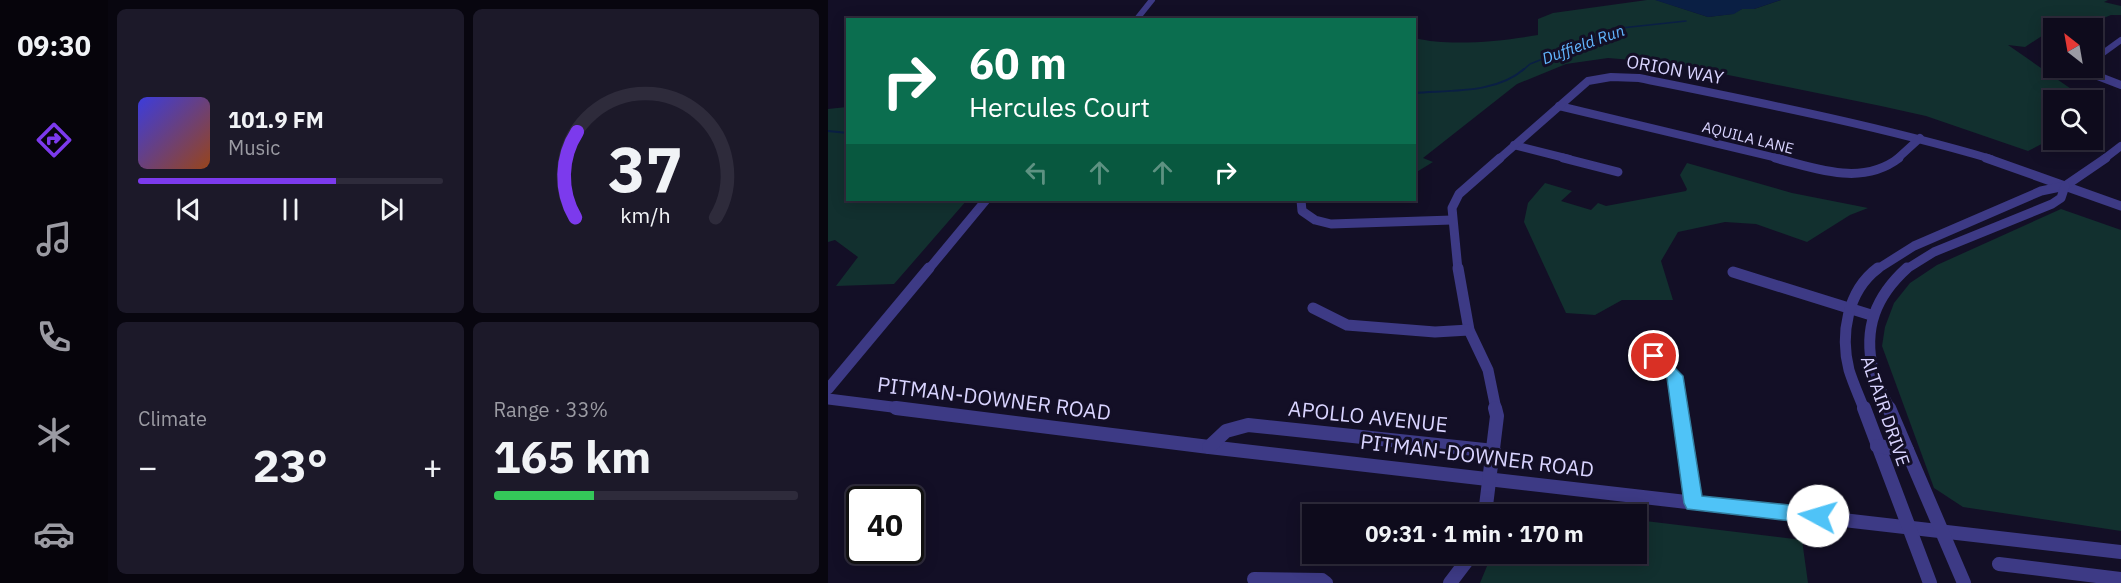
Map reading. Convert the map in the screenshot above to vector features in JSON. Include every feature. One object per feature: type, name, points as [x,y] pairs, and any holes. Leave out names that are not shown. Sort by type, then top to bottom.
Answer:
[{"type":"street","points":[[1138,18],[1152,0]]},
{"type":"street","points":[[2103,53],[2121,40]]},
{"type":"street","name":"ORION WAY","points":[[1487,504],[1497,416],[1488,370],[1469,330],[1458,270],[1452,208],[1459,194],[1588,81],[1629,77],[1829,117],[1920,138],[1994,160],[2121,206]]},
{"type":"street","points":[[2103,78],[2121,85]]},
{"type":"street","name":"AQUILA LANE","points":[[1559,106],[1843,174],[1867,173],[1887,167],[1906,154],[1920,138]]},
{"type":"street","points":[[1514,146],[1618,172]]},
{"type":"street","name":"ALTAIR DRIVE","points":[[1930,583],[1849,369],[1845,350],[1849,308],[1866,278],[1898,252],[2041,191],[2065,186],[2119,150]]},
{"type":"street","name":"ALTAIR DRIVE","points":[[1964,583],[1873,370],[1870,354],[1871,315],[1887,286],[1904,270],[1937,252],[2049,205],[2061,198],[2065,186]]},
{"type":"street","points":[[828,389],[985,201]]},
{"type":"street","points":[[1301,201],[1302,211],[1319,223],[1452,220]]},
{"type":"street","points":[[1733,272],[1871,315]]},
{"type":"street","points":[[1313,308],[1347,325],[1435,332],[1469,330]]},
{"type":"street","points":[[1654,356],[1675,376],[1694,503]]},
{"type":"street","name":"PITMAN-DOWNER ROAD","points":[[828,399],[1209,447],[2121,552]]},
{"type":"street","name":"APOLLO AVENUE","points":[[1209,447],[1224,429],[1248,425],[1494,451]]},
{"type":"street","points":[[1877,446],[1907,450]]},
{"type":"street","points":[[1450,583],[1465,564]]},
{"type":"street","points":[[1999,564],[2121,579]]},
{"type":"street","points":[[1254,579],[1322,580],[1326,583]]},
{"type":"green space","points":[[1647,0],[1656,0],[1708,17],[1732,14],[1742,9],[1754,9],[1781,0],[2108,0],[2104,2],[2121,6],[2121,15],[2103,18],[2043,18],[2043,35],[2025,47],[2008,45],[2043,69],[2043,78],[2055,78],[2073,90],[2043,90],[2043,143],[2028,151],[1926,116],[1881,106],[1669,63],[1608,58],[1566,64],[1517,84],[1423,158],[1433,162],[1416,172],[1416,38],[1460,43],[1538,35],[1538,19],[1553,13]]},
{"type":"green space","points":[[846,107],[846,201],[966,201],[894,284],[836,286],[858,257],[835,240],[828,242],[828,109]]},
{"type":"green space","points":[[1687,163],[1792,193],[1868,208],[1850,215],[1807,242],[1756,224],[1725,222],[1678,232],[1661,261],[1673,300],[1622,300],[1595,315],[1566,313],[1524,222],[1528,203],[1545,183],[1572,191],[1561,201],[1591,210],[1598,203],[1606,206],[1686,191],[1680,175]]},
{"type":"green space","points":[[2061,209],[2121,230],[2121,531],[1963,507],[1934,488],[1882,346],[1885,327],[1894,303],[1910,283],[1937,265]]},
{"type":"green space","points":[[1647,521],[1802,540],[1808,583],[1480,583],[1488,564],[1647,564]]},
{"type":"water","points":[[1655,0],[1781,0],[1754,9],[1742,9],[1734,14],[1708,17]]},
{"type":"waterway","name":"Duffield Run","points":[[1522,71],[1530,64],[1621,28],[1686,21]]},
{"type":"waterway","name":"Duffield Run","points":[[1416,93],[1486,87],[1513,77],[1524,69]]},
{"type":"waterway","name":"Duffield Run","points":[[828,131],[846,133]]},
{"type":"route","points":[[1654,356],[1675,376],[1694,503],[1818,516]]}]
